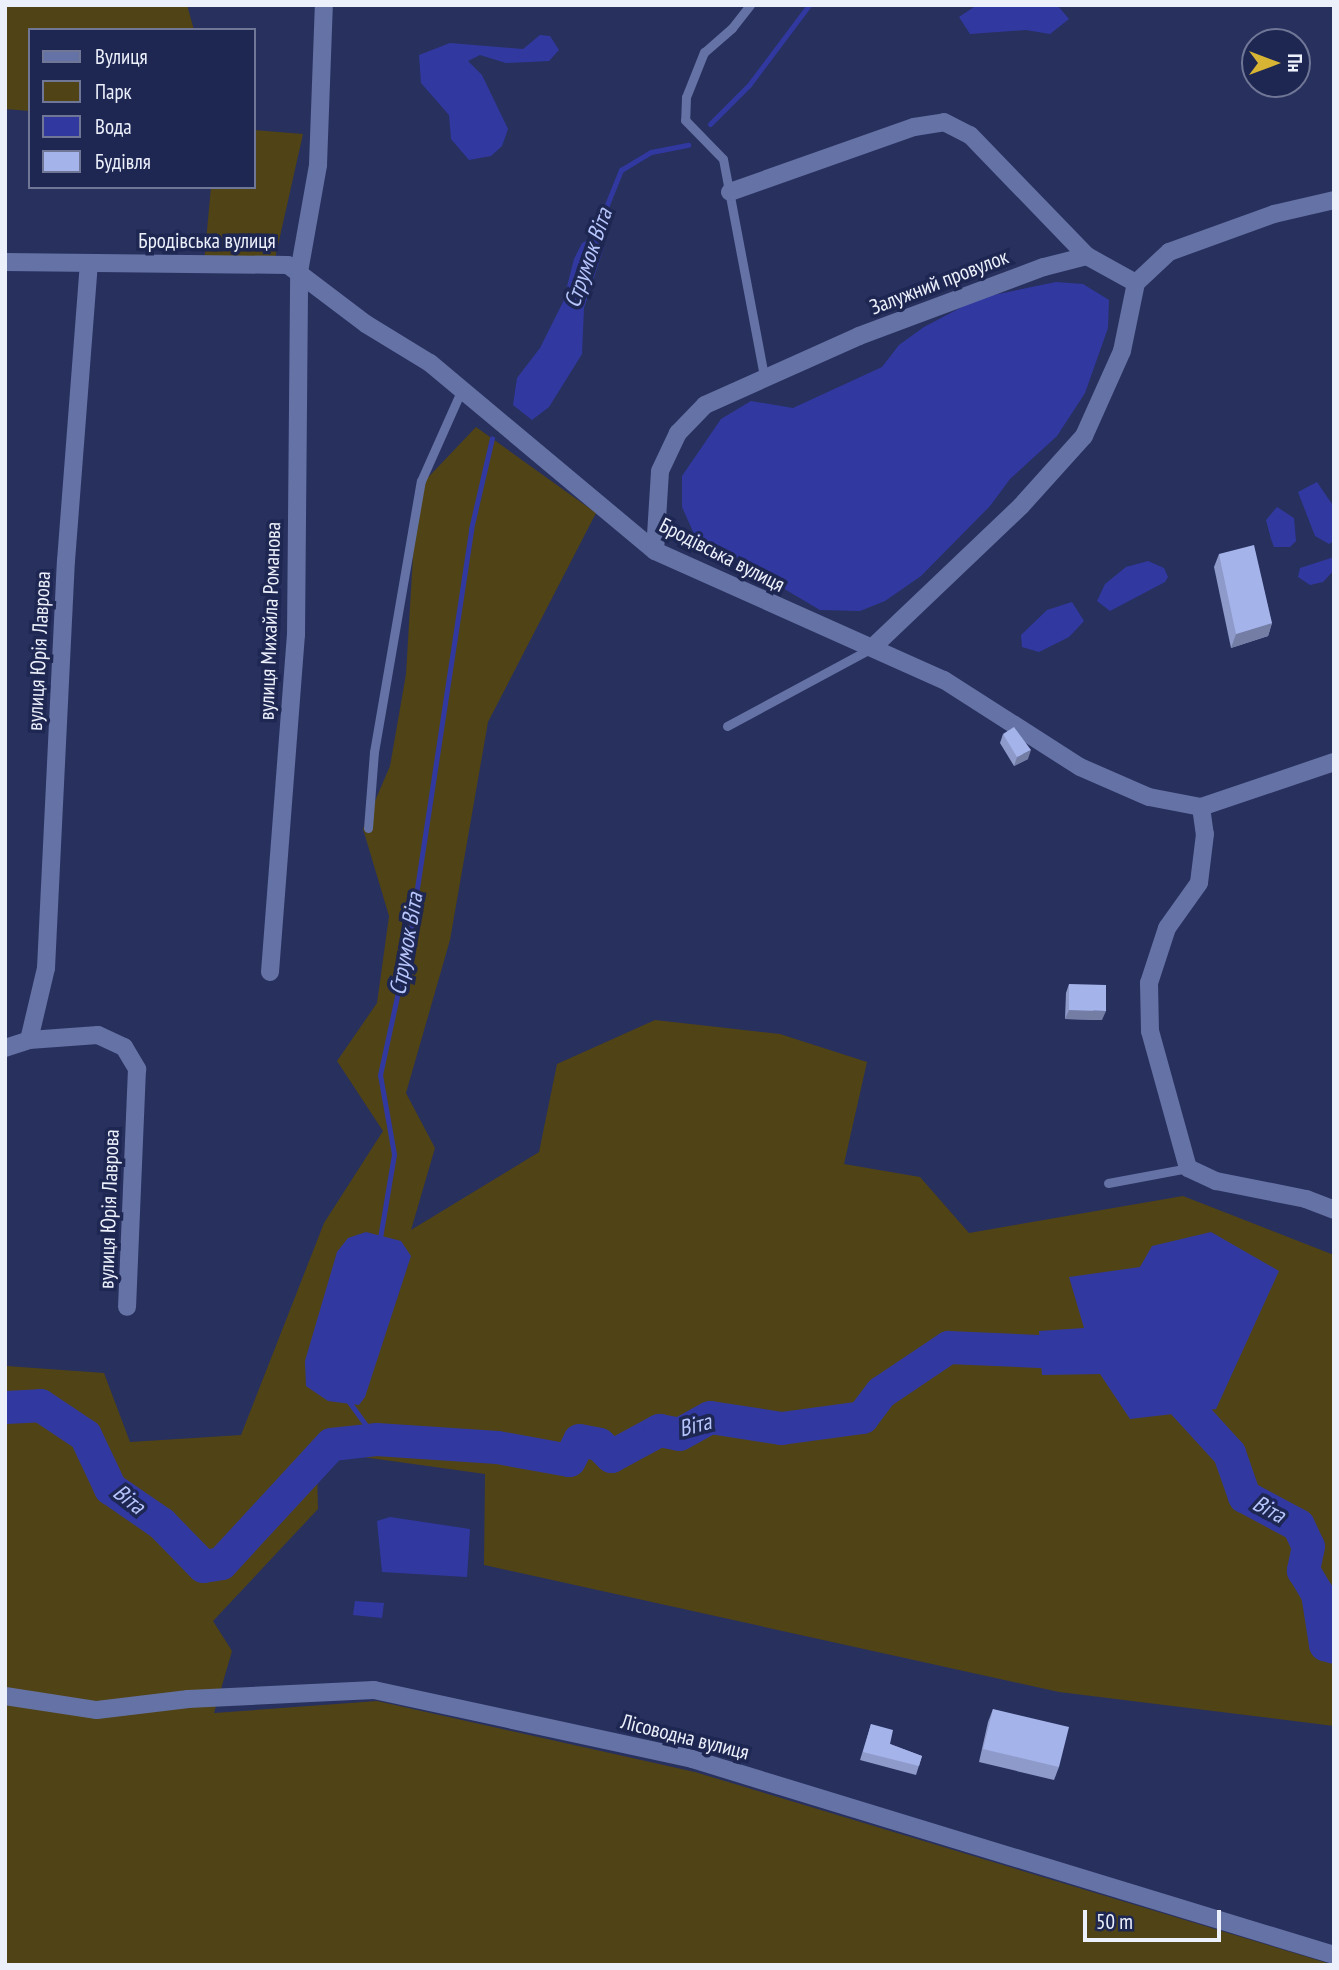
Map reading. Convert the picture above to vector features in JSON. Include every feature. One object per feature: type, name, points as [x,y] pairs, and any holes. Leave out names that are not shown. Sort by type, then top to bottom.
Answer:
[{"type":"street","name":"вулиця Михайла Романова","points":[[270,972],[296,635],[299,272],[318,164],[324,5]]},
{"type":"street","points":[[730,192],[914,127],[944,122],[970,135],[1087,256],[1136,283]]},
{"type":"street","points":[[873,647],[1021,506],[1084,436],[1122,351],[1136,283],[1169,252],[1274,214],[1334,200]]},
{"type":"street","name":"Залужний провулок","points":[[655,551],[660,471],[678,433],[705,405],[764,376],[1044,267],[1087,256]]},
{"type":"street","name":"Бродівська вулиця","points":[[5,262],[274,263],[299,272],[462,389],[655,551],[794,617],[873,647],[944,680],[1080,767],[1149,797],[1201,807],[1334,762]]},
{"type":"street","name":"вулиця Юрія Лаврова","points":[[29,1040],[46,968],[66,561],[89,264]]},
{"type":"street","points":[[1201,807],[1205,834],[1199,883],[1167,928],[1149,983],[1150,1031],[1188,1168],[1216,1181],[1306,1199],[1334,1210]]},
{"type":"street","name":"вулиця Юрія Лаврова","points":[[5,1048],[29,1040],[98,1035],[124,1047],[137,1069],[127,1307]]},
{"type":"street","name":"Лісоводна вулиця","points":[[5,1696],[97,1710],[188,1699],[374,1690],[692,1759],[1334,1955]]},
{"type":"lane","points":[[750,5],[732,28],[704,52],[686,97],[685,120],[723,159],[764,376]]},
{"type":"lane","points":[[368,828],[374,752],[421,481],[462,389]]},
{"type":"lane","points":[[727,726],[873,647]]},
{"type":"lane","points":[[1108,1183],[1188,1168]]},
{"type":"green space","points":[[5,5],[187,5],[193,28],[28,28],[28,111],[5,109]]},
{"type":"green space","points":[[256,130],[303,134],[274,263],[204,263],[211,189],[256,189]]},
{"type":"green space","points":[[476,427],[596,513],[488,722],[450,940],[406,1093],[435,1148],[411,1230],[539,1152],[557,1064],[655,1020],[780,1034],[867,1062],[844,1164],[920,1177],[969,1233],[1183,1196],[1334,1255],[1334,1726],[1059,1692],[484,1565],[485,1474],[334,1453],[317,1468],[318,1509],[213,1621],[232,1651],[214,1713],[377,1701],[695,1772],[1334,1965],[5,1965],[5,1361],[7,1366],[104,1373],[130,1442],[241,1435],[324,1223],[383,1131],[337,1061],[377,1003],[389,916],[363,829],[390,766],[406,674],[417,489]]},
{"type":"water","points":[[977,5],[1057,5],[1069,19],[1050,34],[1026,30],[970,34],[959,17]]},
{"type":"water","points":[[540,35],[550,36],[559,50],[549,61],[506,63],[480,55],[468,61],[482,75],[508,129],[502,146],[491,156],[469,160],[451,139],[449,115],[421,83],[419,55],[450,43],[523,49]]},
{"type":"water","points":[[593,238],[604,247],[584,308],[582,354],[549,407],[532,420],[513,405],[517,378],[540,348],[563,302],[574,259],[582,243]]},
{"type":"water","points":[[1056,282],[1083,284],[1109,300],[1108,328],[1085,393],[1057,436],[1010,479],[990,506],[921,576],[885,601],[860,611],[820,610],[695,536],[682,507],[682,476],[721,419],[751,401],[793,408],[882,367],[899,345],[924,327],[979,298]]},
{"type":"water","points":[[1317,482],[1334,507],[1334,541],[1329,544],[1315,536],[1298,492]]},
{"type":"water","points":[[1277,507],[1294,518],[1296,541],[1290,547],[1274,547],[1271,539],[1266,520]]},
{"type":"water","points":[[1334,557],[1334,570],[1323,582],[1310,585],[1298,577],[1300,568]]},
{"type":"water","points":[[1148,561],[1164,568],[1168,577],[1165,582],[1110,611],[1097,601],[1105,584],[1126,567]]},
{"type":"water","points":[[1072,602],[1084,621],[1069,637],[1039,652],[1022,647],[1021,635],[1047,610]]},
{"type":"water","points":[[366,1232],[401,1241],[411,1256],[365,1397],[359,1405],[328,1401],[306,1386],[305,1361],[337,1252],[348,1238]]},
{"type":"water","points":[[1211,1232],[1279,1271],[1216,1409],[1130,1419],[1100,1374],[1042,1375],[1039,1331],[1084,1328],[1069,1277],[1140,1267],[1152,1246]]},
{"type":"water","points":[[390,1517],[470,1529],[467,1577],[382,1572],[377,1521]]},
{"type":"water","points":[[355,1601],[384,1603],[382,1618],[353,1615]]},
{"type":"building","points":[[1254,545],[1272,623],[1236,634],[1219,554]]},
{"type":"building","points":[[1014,727],[1031,750],[1017,757],[1003,734]]},
{"type":"building","points":[[1069,984],[1106,985],[1106,1011],[1069,1010]]},
{"type":"building","points":[[993,1709],[1069,1727],[1059,1767],[983,1749]]},
{"type":"building","points":[[871,1724],[893,1730],[890,1744],[922,1756],[919,1766],[863,1752]]},
{"type":"waterway","name":"Струмок Віта","points":[[710,124],[749,85],[809,5]]},
{"type":"waterway","name":"Струмок Віта","points":[[592,242],[621,170],[651,152],[688,145]]},
{"type":"waterway","name":"Струмок Віта","points":[[380,1238],[394,1154],[380,1075],[409,941],[471,529],[492,438]]},
{"type":"waterway","name":"Віта","points":[[5,1407],[40,1405],[85,1435],[110,1488],[161,1523],[203,1566],[221,1563],[331,1444],[376,1439],[497,1447],[569,1460],[579,1440],[599,1444],[611,1456],[659,1430],[679,1434],[710,1417],[781,1428],[862,1417],[881,1392],[948,1347],[1085,1353]]},
{"type":"waterway","name":"Віта","points":[[1157,1385],[1176,1395],[1229,1453],[1244,1496],[1298,1525],[1308,1546],[1303,1570],[1317,1593],[1325,1644],[1334,1647]]},
{"type":"waterway","name":"Струмок Віта","points":[[347,1399],[376,1439]]}]
